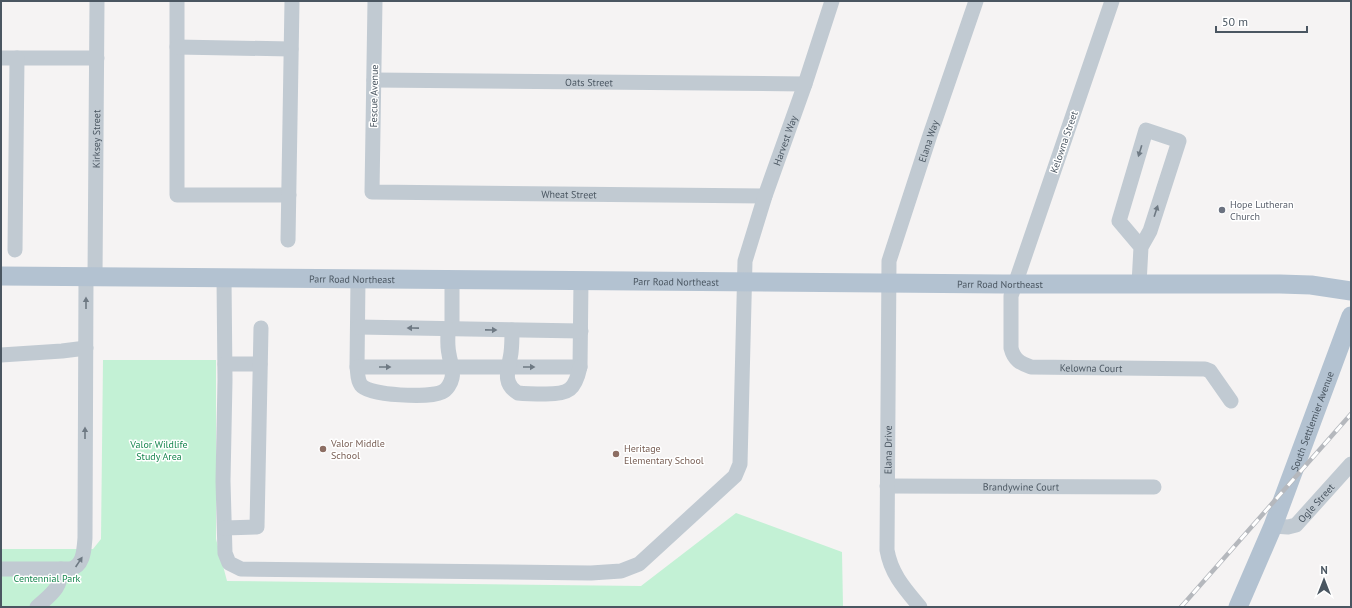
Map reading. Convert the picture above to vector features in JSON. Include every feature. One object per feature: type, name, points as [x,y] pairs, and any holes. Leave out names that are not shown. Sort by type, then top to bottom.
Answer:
[{"type":"main road","name":"Parr Road Northeast","points":[[1,276],[888,283],[1297,284],[1351,291]]},
{"type":"main road","name":"South Settlemier Avenue","points":[[1238,607],[1273,526],[1351,316]]},
{"type":"street","name":"Kirksey Street","points":[[61,569],[74,568],[78,564],[84,550],[86,348],[91,277],[97,58],[97,1]]},
{"type":"street","points":[[177,1],[177,195],[288,195]]},
{"type":"street","points":[[288,240],[292,1]]},
{"type":"street","name":"Fescue Avenue","points":[[372,192],[375,1]]},
{"type":"street","name":"Harvest Way","points":[[224,278],[225,553],[229,563],[241,568],[591,573],[621,571],[638,564],[735,476],[740,464],[745,261],[765,196],[805,84],[832,1]]},
{"type":"street","name":"Elana Way","points":[[888,283],[890,255],[976,1]]},
{"type":"street","name":"Kelowna Street","points":[[1016,283],[1112,1]]},
{"type":"street","points":[[177,47],[291,49]]},
{"type":"street","points":[[1,58],[97,58]]},
{"type":"street","points":[[15,250],[8,234],[17,58]]},
{"type":"street","name":"Oats Street","points":[[374,80],[805,84]]},
{"type":"street","points":[[1139,284],[1141,247],[1150,231],[1179,141],[1146,130],[1119,221],[1141,247]]},
{"type":"street","name":"Wheat Street","points":[[372,192],[765,196]]},
{"type":"street","points":[[358,279],[358,377],[361,385],[369,390],[399,395],[441,393],[448,388],[452,378],[453,367],[448,352],[452,280]]},
{"type":"street","points":[[512,330],[511,353],[507,367],[509,384],[512,390],[518,393],[560,394],[569,390],[576,380],[580,367],[582,280]]},
{"type":"street","name":"Elana Drive","points":[[888,283],[887,546],[889,560],[898,581],[920,607]]},
{"type":"street","name":"Kelowna Court","points":[[1016,283],[1010,298],[1011,348],[1017,361],[1031,367],[1205,369],[1210,371],[1231,401]]},
{"type":"street","points":[[358,327],[581,331]]},
{"type":"street","points":[[225,528],[257,527],[261,328]]},
{"type":"street","points":[[1,355],[86,348]]},
{"type":"street","points":[[225,364],[260,364]]},
{"type":"street","points":[[358,367],[580,367]]},
{"type":"street","name":"Ogle Street","points":[[1273,526],[1288,527],[1296,525],[1351,464]]},
{"type":"street","name":"Brandywine Court","points":[[887,486],[1154,487]]},
{"type":"street","points":[[1,569],[61,569],[61,579],[58,586],[37,607]]},
{"type":"green space","points":[[103,360],[216,360],[216,539],[227,581],[641,586],[736,513],[842,552],[843,607],[1,607],[1,549],[93,549],[101,539]]},
{"type":"railway","points":[[1181,607],[1351,414]]},
{"type":"place","name":"Hope Lutheran Church","points":[[1222,210]]},
{"type":"place","name":"Valor Middle School","points":[[323,449]]},
{"type":"place","name":"Heritage Elementary School","points":[[616,454]]},
{"type":"park label","name":"Valor Wildlife Study Area","points":[[159,450]]},
{"type":"park label","name":"Centennial Park","points":[[47,578]]}]
